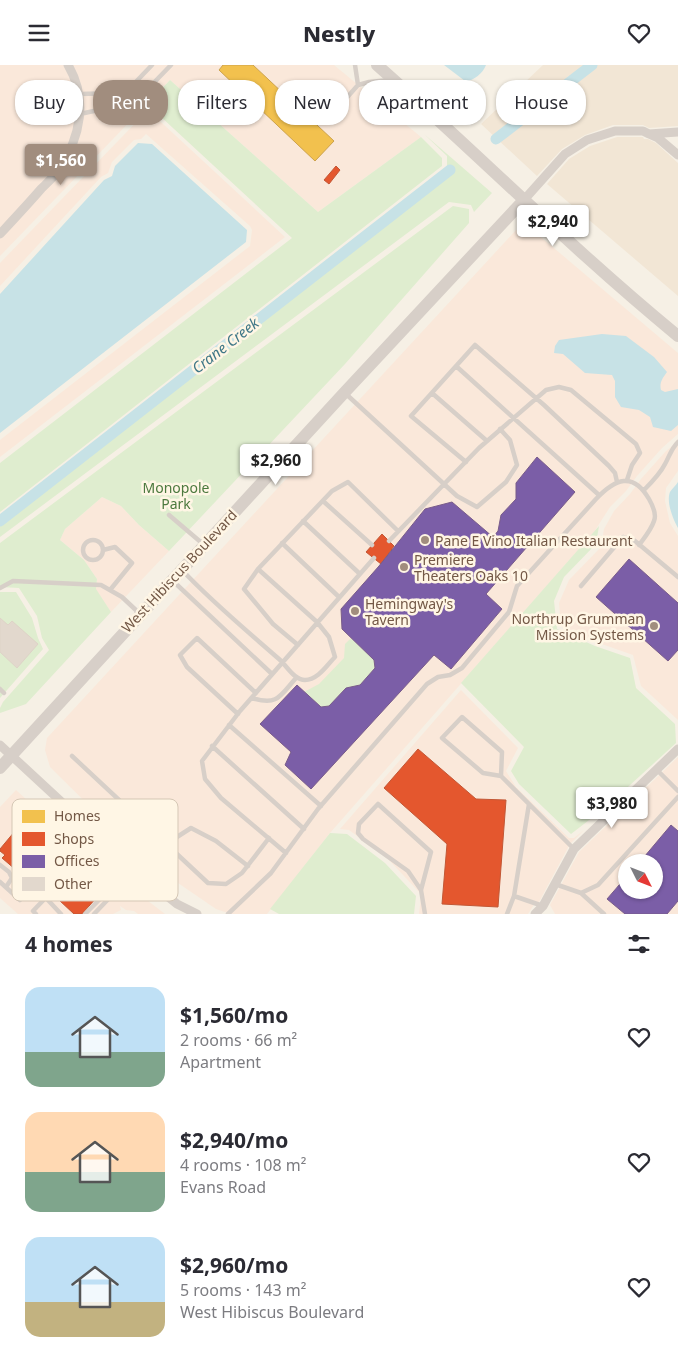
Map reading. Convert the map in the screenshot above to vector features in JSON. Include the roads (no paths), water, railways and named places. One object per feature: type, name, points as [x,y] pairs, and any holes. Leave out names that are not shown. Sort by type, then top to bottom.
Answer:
[{"type":"street","points":[[68,65],[76,80]]},
{"type":"street","points":[[377,65],[394,80]]},
{"type":"street","points":[[0,234],[59,170],[73,144],[77,125]]},
{"type":"street","points":[[442,125],[619,287],[678,336]]},
{"type":"street","points":[[524,201],[565,154],[587,140],[615,131],[643,131],[649,133],[678,155]]},
{"type":"street","points":[[649,133],[678,132]]},
{"type":"street","name":"West Hibiscus Boulevard","points":[[0,767],[140,613],[524,201]]},
{"type":"street","points":[[0,745],[59,799]]},
{"type":"street","points":[[535,914],[543,906],[574,849],[678,750]]},
{"type":"street","points":[[173,901],[197,914]]},
{"type":"street","points":[[543,906],[548,914]]},
{"type":"lane","points":[[83,94],[115,93],[130,88],[152,65]]},
{"type":"lane","points":[[83,113],[126,104],[140,97],[171,65]]},
{"type":"lane","points":[[349,95],[358,85],[355,65]]},
{"type":"lane","points":[[466,462],[411,416],[475,345],[536,398],[609,466],[615,473],[617,482]]},
{"type":"lane","points":[[456,366],[599,495]]},
{"type":"lane","points":[[389,541],[487,441],[546,390],[559,387],[571,390],[636,444],[640,453],[632,465],[627,480]]},
{"type":"lane","points":[[344,393],[457,497],[478,507],[506,482],[517,465],[510,440],[500,429]]},
{"type":"lane","points":[[432,393],[487,441]]},
{"type":"lane","points":[[644,490],[658,475],[666,463],[672,448],[678,442]]},
{"type":"lane","points":[[228,914],[271,873],[321,806],[427,684],[438,677],[450,675],[462,668],[509,612],[518,586],[599,495],[606,488],[617,482],[627,480],[634,482],[644,490],[652,505],[655,520],[639,545]]},
{"type":"lane","points":[[298,645],[272,624],[244,589],[258,569],[332,491],[348,482],[398,531]]},
{"type":"lane","points":[[323,501],[372,545]]},
{"type":"lane","points":[[169,515],[204,545]]},
{"type":"lane","points":[[303,521],[360,574]]},
{"type":"lane","points":[[581,586],[623,537],[634,541],[678,577]]},
{"type":"lane","points":[[103,550],[99,542],[92,540],[87,543],[84,551],[86,557],[95,559],[100,556],[103,550],[115,547],[132,563],[110,590]]},
{"type":"lane","points":[[282,543],[339,597]]},
{"type":"lane","points":[[286,853],[221,798],[205,779],[202,761],[238,713],[374,558]]},
{"type":"lane","points":[[181,569],[197,586],[282,662],[296,678],[306,680],[321,673],[334,657],[329,637],[317,622],[258,569]]},
{"type":"lane","points":[[172,580],[272,674]]},
{"type":"lane","points":[[0,587],[12,581],[101,585],[122,597],[140,613]]},
{"type":"lane","points":[[238,713],[187,667],[180,655],[188,646],[197,638],[256,693]]},
{"type":"lane","points":[[252,698],[264,702],[276,700],[296,678]]},
{"type":"lane","points":[[0,689],[4,693]]},
{"type":"lane","points":[[501,776],[502,752],[462,717],[442,738],[483,773],[501,776],[574,849]]},
{"type":"lane","points":[[229,725],[321,806]]},
{"type":"lane","points":[[212,746],[304,829]]},
{"type":"lane","points":[[72,755],[118,799]]},
{"type":"lane","points":[[656,769],[678,791]]},
{"type":"lane","points":[[581,893],[598,885],[678,797]]},
{"type":"lane","points":[[421,890],[408,871],[363,839],[358,833],[359,824],[378,803],[431,852],[421,890],[425,914]]},
{"type":"lane","points":[[507,914],[514,896],[529,804]]},
{"type":"lane","points":[[178,836],[191,828],[216,841],[248,866]]},
{"type":"lane","points":[[178,855],[208,883],[226,884],[242,873],[269,839]]},
{"type":"lane","points":[[0,865],[9,872],[12,878],[6,887]]},
{"type":"lane","points":[[0,881],[12,893]]},
{"type":"lane","points":[[555,884],[581,893],[604,914]]},
{"type":"lane","points":[[514,896],[543,906]]},
{"type":"lane","points":[[36,914],[33,911],[43,901]]},
{"type":"lane","points":[[49,901],[61,914]]},
{"type":"lane","points":[[85,914],[98,901]]},
{"type":"lane","points":[[94,914],[105,901]]},
{"type":"water","points":[[444,65],[486,65],[478,76],[472,80],[464,80]]},
{"type":"water","points":[[138,143],[152,144],[247,230],[246,242],[0,433],[0,294],[104,180],[112,176],[115,166]]},
{"type":"water","points":[[602,334],[626,336],[654,357],[667,372],[661,382],[661,390],[665,392],[678,389],[678,425],[671,431],[653,427],[650,417],[639,410],[621,407],[615,397],[615,381],[612,375],[585,373],[563,354],[554,353],[555,346],[559,340]]},
{"type":"water","points":[[678,482],[678,528],[669,505],[669,496]]},
{"type":"waterway","name":"Crane Creek","points":[[496,139],[592,65]]},
{"type":"waterway","name":"Crane Creek","points":[[0,521],[450,170]]},
{"type":"place","name":"Pane E Vino Italian Restaurant","points":[[425,540]]},
{"type":"place","name":"Premiere Theaters Oaks 10","points":[[404,567]]},
{"type":"place","name":"Hemingway's Tavern","points":[[355,611]]},
{"type":"place","name":"Northrup Grumman Mission Systems","points":[[654,626]]},
{"type":"park label","name":"Monopole Park","points":[[176,496]]}]
